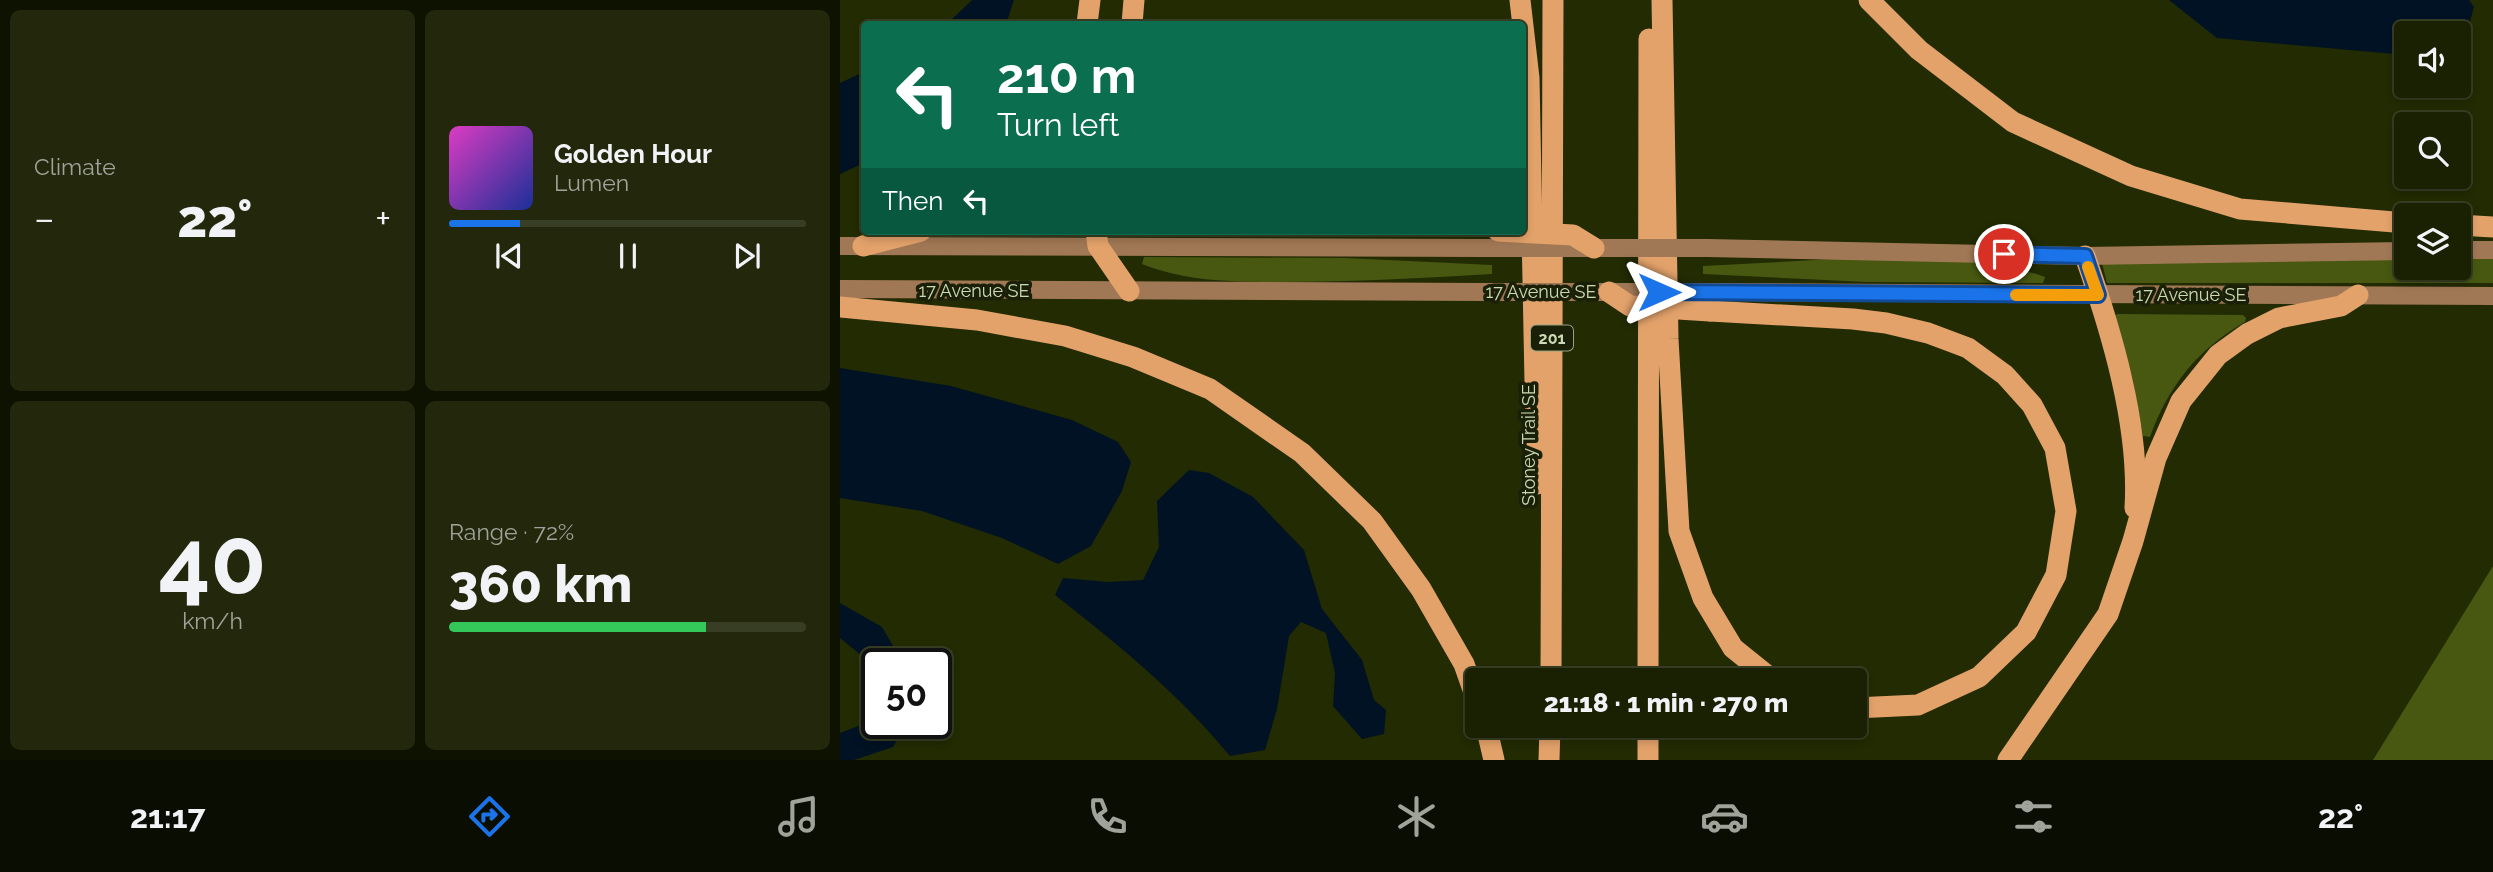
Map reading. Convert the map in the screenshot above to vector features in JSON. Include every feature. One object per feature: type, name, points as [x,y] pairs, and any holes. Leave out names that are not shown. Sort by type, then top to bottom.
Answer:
[{"type":"highway","points":[[1087,21],[1090,0]]},
{"type":"highway","points":[[1132,21],[1135,0]]},
{"type":"highway","points":[[1520,0],[1522,21]]},
{"type":"highway","name":"Stoney Trail SE","points":[[1551,668],[1553,0]]},
{"type":"highway","points":[[1648,668],[1649,0]]},
{"type":"highway","points":[[1662,0],[1668,339],[1679,531],[1703,598],[1733,648],[1758,668]]},
{"type":"highway","points":[[1869,0],[1919,50],[2013,122],[2131,176],[2240,209],[2394,222]]},
{"type":"highway","points":[[1526,52],[1529,78],[1541,653],[1547,668]]},
{"type":"highway","points":[[2471,226],[2493,227]]},
{"type":"highway","points":[[863,246],[905,235]]},
{"type":"highway","points":[[1492,239],[1573,235],[1594,248]]},
{"type":"highway","points":[[1097,238],[1129,291]]},
{"type":"highway","points":[[2085,256],[2126,401],[2135,450],[2133,541]]},
{"type":"highway","points":[[1609,292],[1630,306],[1709,301],[1886,323],[1928,332],[1968,348],[2005,375],[2032,405],[2055,448],[2066,511],[2056,575],[2026,632],[1979,677],[1918,705],[1867,707]]},
{"type":"highway","points":[[2008,760],[2108,614],[2133,541],[2156,458],[2181,401],[2218,355],[2247,334],[2279,318],[2341,306],[2358,295]]},
{"type":"highway","points":[[840,307],[977,320],[1065,335],[1133,356],[1210,389],[1302,453],[1371,522],[1421,589],[1465,668]]},
{"type":"highway","points":[[1489,738],[1494,760]]},
{"type":"highway","points":[[1549,760],[1550,738]]},
{"type":"highway","points":[[1648,738],[1648,760]]},
{"type":"main road","points":[[840,246],[1097,238],[1492,239]]},
{"type":"main road","points":[[1594,248],[2085,256],[2394,251]]},
{"type":"main road","points":[[2471,250],[2493,250]]},
{"type":"main road","name":"17 Avenue SE","points":[[840,289],[1609,292]]},
{"type":"main road","name":"17 Avenue SE","points":[[1709,301],[2098,295],[2493,296]]},
{"type":"green space","points":[[1144,257],[1346,258],[1492,265],[1492,274],[1336,281],[1230,281],[1194,278],[1159,270],[1142,264]]},
{"type":"green space","points":[[1914,258],[1967,261],[2019,269],[2045,277],[2043,283],[1867,282],[1703,274],[1703,266]]},
{"type":"green space","points":[[2394,259],[2394,280],[2471,280],[2471,259],[2493,259],[2493,283],[2107,283],[2102,263]]},
{"type":"green space","points":[[2115,315],[2243,315],[2246,318],[2245,322],[2213,344],[2187,370],[2166,401],[2150,437],[2143,436],[2133,380]]},
{"type":"green space","points":[[2493,566],[2493,760],[2373,760]]},
{"type":"water","points":[[972,0],[1014,0],[1007,21],[950,21]]},
{"type":"water","points":[[2169,0],[2469,0],[2474,7],[2470,21],[2394,21],[2394,54],[2217,38]]},
{"type":"water","points":[[861,73],[861,164],[840,174],[840,83]]},
{"type":"water","points":[[840,368],[951,386],[1072,420],[1118,442],[1131,462],[1122,491],[1091,546],[1058,564],[1002,538],[922,511],[840,498]]},
{"type":"water","points":[[1189,470],[1209,473],[1253,497],[1304,550],[1322,609],[1362,660],[1374,700],[1386,710],[1384,734],[1362,739],[1333,706],[1335,673],[1326,633],[1301,622],[1289,636],[1277,709],[1265,750],[1230,756],[1168,690],[1125,651],[1055,595],[1063,578],[1108,582],[1143,580],[1159,547],[1157,501]]},
{"type":"water","points":[[840,603],[882,627],[894,648],[861,648],[861,655],[840,638]]},
{"type":"water","points":[[861,725],[861,739],[897,739],[893,747],[854,760],[840,760],[840,733]]},
{"type":"slow traffic","points":[[2016,295],[2098,295],[2088,267]]},
{"type":"route","points":[[1659,292],[2098,295],[2085,256],[2004,254]]}]
